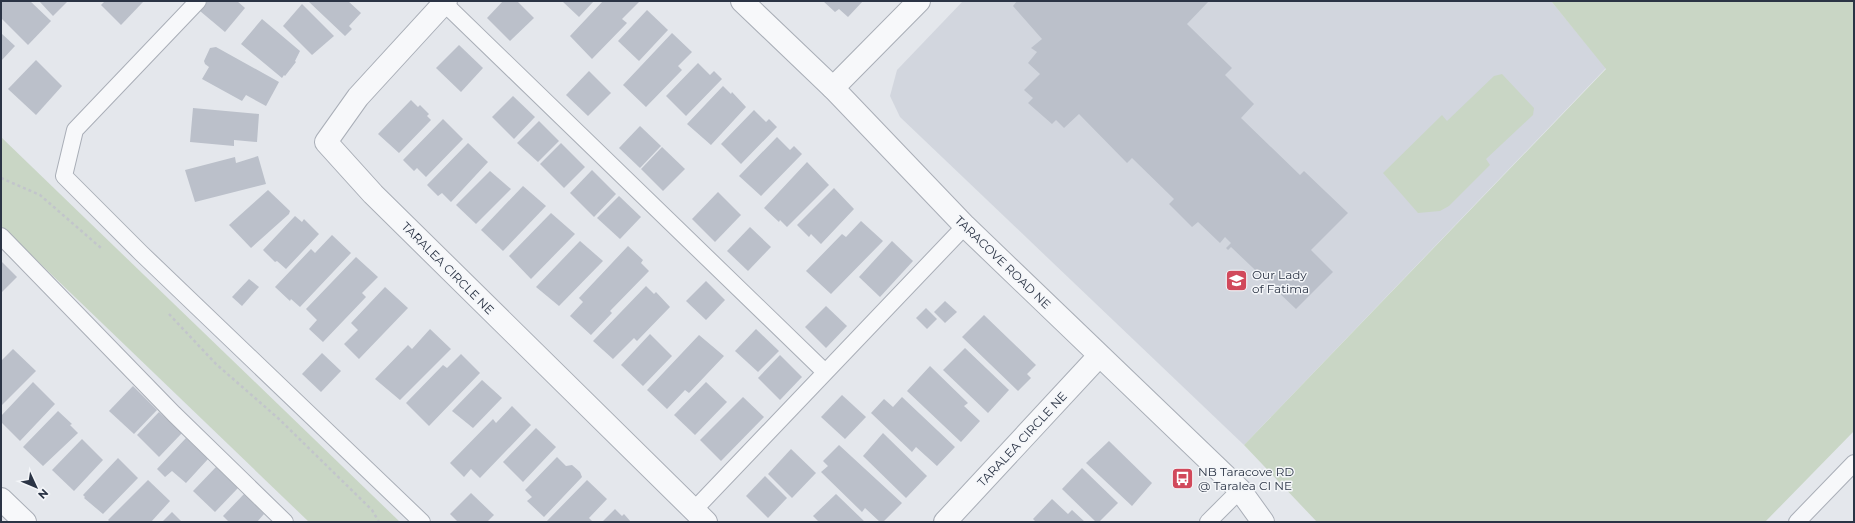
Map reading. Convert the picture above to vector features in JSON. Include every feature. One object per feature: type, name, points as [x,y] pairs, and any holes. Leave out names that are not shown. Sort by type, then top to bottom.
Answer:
[{"type":"street","name":"TARACOVE ROAD NE","points":[[742,1],[833,88],[965,226],[1240,490],[1263,522]]},
{"type":"street","points":[[833,88],[919,1]]},
{"type":"street","name":"TARALEA CIRCLE NE","points":[[445,2],[358,97],[326,142],[373,194],[700,516]]},
{"type":"street","name":"TARALEA CIRCLE NE","points":[[945,522],[1099,356]]},
{"type":"street","points":[[1,500],[24,522]]},
{"type":"lane","points":[[198,1],[75,130],[64,176],[152,264],[422,522]]},
{"type":"lane","points":[[445,2],[825,372]]},
{"type":"lane","points":[[700,516],[825,372],[965,226]]},
{"type":"lane","points":[[1,236],[174,414],[286,522]]},
{"type":"lane","points":[[1797,522],[1854,463]]},
{"type":"lane","points":[[1208,522],[1240,490]]},
{"type":"path","points":[[1,178],[40,195],[106,251]]},
{"type":"path","points":[[168,312],[216,364],[279,419],[366,505],[379,522]]},
{"type":"shaded area","name":"Our Lady of Fatima","points":[[963,1],[1551,1],[1606,68],[1244,445],[900,117],[890,96],[897,70]]},
{"type":"green space","points":[[1551,1],[1854,1],[1854,431],[1765,522],[1317,522],[1244,445],[1606,69]]},
{"type":"green space","points":[[1502,74],[1534,108],[1533,115],[1486,159],[1490,165],[1449,206],[1440,211],[1418,213],[1383,173],[1442,115],[1447,121],[1494,76]]},
{"type":"green space","points":[[1,137],[400,522],[309,522],[1,226]]},
{"type":"building","points":[[1,1],[30,1],[51,21],[28,45],[1,18]]},
{"type":"building","points":[[39,1],[68,1],[53,16]]},
{"type":"building","points":[[105,1],[143,2],[121,25],[101,5]]},
{"type":"building","points":[[208,1],[237,1],[245,8],[225,32],[200,11]]},
{"type":"building","points":[[308,1],[348,1],[361,13],[349,26],[352,29],[345,36]]},
{"type":"building","points":[[503,1],[517,1],[534,18],[510,41],[487,18]]},
{"type":"building","points":[[562,1],[594,1],[579,17]]},
{"type":"building","points":[[603,1],[640,1],[622,19],[627,23],[592,59],[570,36]]},
{"type":"building","points":[[823,1],[863,1],[848,17],[839,9],[835,12]]},
{"type":"building","points":[[1017,1],[1209,1],[1187,24],[1232,68],[1225,75],[1254,104],[1241,118],[1300,175],[1304,171],[1348,213],[1311,250],[1333,272],[1296,309],[1231,247],[1228,250],[1226,248],[1231,243],[1225,237],[1220,243],[1198,222],[1192,227],[1169,204],[1174,199],[1132,158],[1127,163],[1079,114],[1064,128],[1056,120],[1052,124],[1028,103],[1033,98],[1024,90],[1040,74],[1028,63],[1037,52],[1031,48],[1042,39],[1013,6]]},
{"type":"building","points":[[302,4],[334,36],[312,55],[283,26]]},
{"type":"building","points":[[647,10],[668,30],[639,61],[618,41]]},
{"type":"building","points":[[262,19],[300,51],[295,61],[296,62],[282,78],[241,44]]},
{"type":"building","points":[[1,33],[15,46],[1,61]]},
{"type":"building","points":[[672,33],[692,52],[678,66],[682,70],[646,107],[623,85]]},
{"type":"building","points":[[459,45],[483,68],[461,92],[436,68]]},
{"type":"building","points":[[216,47],[279,82],[266,106],[246,95],[242,101],[202,79],[209,67],[204,61],[210,48]]},
{"type":"building","points":[[36,60],[62,86],[36,115],[8,89]]},
{"type":"building","points":[[698,63],[710,75],[714,71],[722,79],[686,116],[666,96]]},
{"type":"building","points":[[589,71],[611,93],[588,116],[566,95]]},
{"type":"building","points":[[723,86],[731,94],[732,92],[746,107],[711,145],[687,124]]},
{"type":"building","points":[[513,96],[535,117],[514,139],[492,117]]},
{"type":"building","points":[[411,100],[418,107],[420,105],[429,114],[427,116],[431,120],[399,153],[378,134]]},
{"type":"building","points":[[193,108],[259,114],[257,142],[234,140],[234,146],[190,142]]},
{"type":"building","points":[[754,110],[766,122],[769,119],[777,127],[741,164],[721,144]]},
{"type":"building","points":[[443,119],[463,139],[426,177],[417,168],[414,171],[403,160]]},
{"type":"building","points":[[539,121],[559,141],[538,162],[517,143]]},
{"type":"building","points":[[640,126],[661,146],[640,168],[619,148]]},
{"type":"building","points":[[777,137],[790,150],[794,146],[802,154],[761,196],[739,176]]},
{"type":"building","points":[[468,143],[488,162],[451,202],[442,193],[438,196],[427,185]]},
{"type":"building","points":[[561,143],[585,167],[564,188],[540,164]]},
{"type":"building","points":[[662,147],[685,169],[663,191],[641,169]]},
{"type":"building","points":[[258,156],[266,184],[195,202],[185,170],[235,157],[236,163]]},
{"type":"building","points":[[807,162],[829,185],[787,227],[780,220],[779,222],[764,208]]},
{"type":"building","points":[[592,170],[616,194],[594,217],[570,193]]},
{"type":"building","points":[[490,171],[511,189],[476,224],[456,205]]},
{"type":"building","points":[[523,186],[546,206],[503,251],[481,230]]},
{"type":"building","points":[[834,188],[854,209],[821,244],[811,234],[809,237],[797,225]]},
{"type":"building","points":[[268,190],[290,211],[289,214],[251,248],[229,225]]},
{"type":"building","points":[[718,192],[741,215],[715,242],[692,219]]},
{"type":"building","points":[[619,196],[641,217],[620,239],[597,218]]},
{"type":"building","points":[[551,213],[575,234],[531,279],[509,256]]},
{"type":"building","points":[[295,216],[302,222],[304,219],[319,234],[286,269],[277,261],[275,262],[263,250]]},
{"type":"building","points":[[861,221],[883,241],[831,294],[806,271],[842,234],[846,237]]},
{"type":"building","points":[[750,227],[771,247],[748,271],[727,251]]},
{"type":"building","points":[[332,235],[351,253],[300,307],[291,299],[290,301],[275,287],[311,249],[315,253]]},
{"type":"building","points":[[580,241],[603,261],[559,306],[536,287]]},
{"type":"building","points":[[892,241],[913,261],[880,297],[859,277]]},
{"type":"building","points":[[628,246],[643,260],[641,263],[649,271],[610,311],[612,313],[591,335],[570,316],[583,302],[579,298]]},
{"type":"building","points":[[356,257],[378,277],[362,293],[366,297],[323,342],[309,329],[317,320],[306,309]]},
{"type":"building","points":[[1,261],[17,277],[1,293]]},
{"type":"building","points":[[249,279],[259,287],[242,306],[232,297]]},
{"type":"building","points":[[706,281],[725,300],[706,320],[686,301]]},
{"type":"building","points":[[646,286],[654,294],[656,292],[670,307],[637,341],[634,338],[613,359],[593,341]]},
{"type":"building","points":[[385,287],[408,308],[359,359],[344,344],[358,330],[351,323]]},
{"type":"building","points":[[945,301],[957,312],[945,323],[934,312]]},
{"type":"building","points":[[826,306],[847,326],[826,348],[805,327]]},
{"type":"building","points":[[926,308],[937,319],[927,329],[916,318]]},
{"type":"building","points":[[984,315],[1036,365],[1027,374],[1031,378],[1018,391],[962,337]]},
{"type":"building","points":[[430,329],[451,349],[400,400],[375,379],[408,345],[412,349]]},
{"type":"building","points":[[756,329],[779,351],[758,372],[735,351]]},
{"type":"building","points":[[650,334],[672,356],[643,386],[621,365]]},
{"type":"building","points":[[699,335],[724,356],[689,393],[685,390],[667,409],[647,390]]},
{"type":"building","points":[[965,348],[1009,390],[988,413],[943,370]]},
{"type":"building","points":[[13,349],[36,371],[1,406],[1,361]]},
{"type":"building","points":[[322,353],[341,371],[321,392],[302,374]]},
{"type":"building","points":[[461,354],[480,373],[429,426],[406,403],[443,365],[447,368]]},
{"type":"building","points":[[780,355],[802,377],[780,400],[758,378]]},
{"type":"building","points":[[930,366],[968,403],[964,406],[980,421],[961,442],[907,391]]},
{"type":"building","points":[[482,380],[502,398],[473,428],[452,411]]},
{"type":"building","points":[[33,382],[55,404],[20,441],[1,422],[1,416]]},
{"type":"building","points":[[706,382],[727,402],[695,435],[674,415]]},
{"type":"building","points":[[133,386],[157,410],[134,434],[109,411]]},
{"type":"building","points":[[842,395],[866,417],[845,439],[821,417]]},
{"type":"building","points":[[743,397],[764,417],[721,461],[700,440]]},
{"type":"building","points":[[902,397],[955,447],[937,466],[916,447],[912,452],[871,413],[884,399],[893,407]]},
{"type":"building","points":[[512,406],[531,425],[480,478],[471,469],[464,477],[450,463],[493,419],[496,423]]},
{"type":"building","points":[[58,411],[72,424],[70,425],[78,433],[43,466],[23,447]]},
{"type":"building","points":[[159,412],[182,433],[159,457],[137,435]]},
{"type":"building","points":[[536,428],[556,447],[523,482],[503,462]]},
{"type":"building","points":[[883,433],[927,476],[906,498],[863,456]]},
{"type":"building","points":[[186,438],[208,459],[186,483],[172,471],[165,477],[157,469]]},
{"type":"building","points":[[82,439],[103,460],[74,491],[52,470]]},
{"type":"building","points":[[1109,441],[1152,483],[1132,506],[1086,463]]},
{"type":"building","points":[[839,445],[902,503],[883,522],[880,522],[865,508],[862,512],[821,472],[828,466],[823,461]]},
{"type":"building","points":[[791,449],[816,473],[792,498],[768,474]]},
{"type":"building","points":[[557,457],[566,466],[572,465],[580,472],[582,477],[544,517],[527,501],[532,497],[525,490]]},
{"type":"building","points":[[118,458],[138,478],[103,514],[84,498],[85,497],[83,495]]},
{"type":"building","points":[[216,467],[238,488],[215,512],[193,491]]},
{"type":"building","points":[[1082,468],[1118,503],[1099,522],[1096,522],[1062,489]]},
{"type":"building","points":[[765,476],[787,498],[768,518],[746,496]]},
{"type":"building","points":[[148,480],[170,501],[151,522],[110,522],[108,520]]},
{"type":"building","points":[[587,480],[607,499],[589,518],[593,522],[546,522]]},
{"type":"building","points":[[471,493],[494,515],[487,522],[458,522],[450,514]]},
{"type":"building","points":[[244,494],[264,514],[257,522],[229,522],[223,516]]},
{"type":"building","points":[[836,494],[865,522],[819,522],[813,516]]},
{"type":"building","points":[[1052,499],[1068,514],[1072,510],[1085,522],[1036,522],[1033,519]]},
{"type":"building","points":[[615,509],[622,516],[624,514],[631,522],[602,522]]},
{"type":"building","points":[[172,512],[182,522],[162,522]]},
{"type":"place","name":"Our Lady of Fatima","points":[[1237,281]]},
{"type":"place","name":"NB Taracove RD @ Taralea CI NE","points":[[1183,478]]}]
